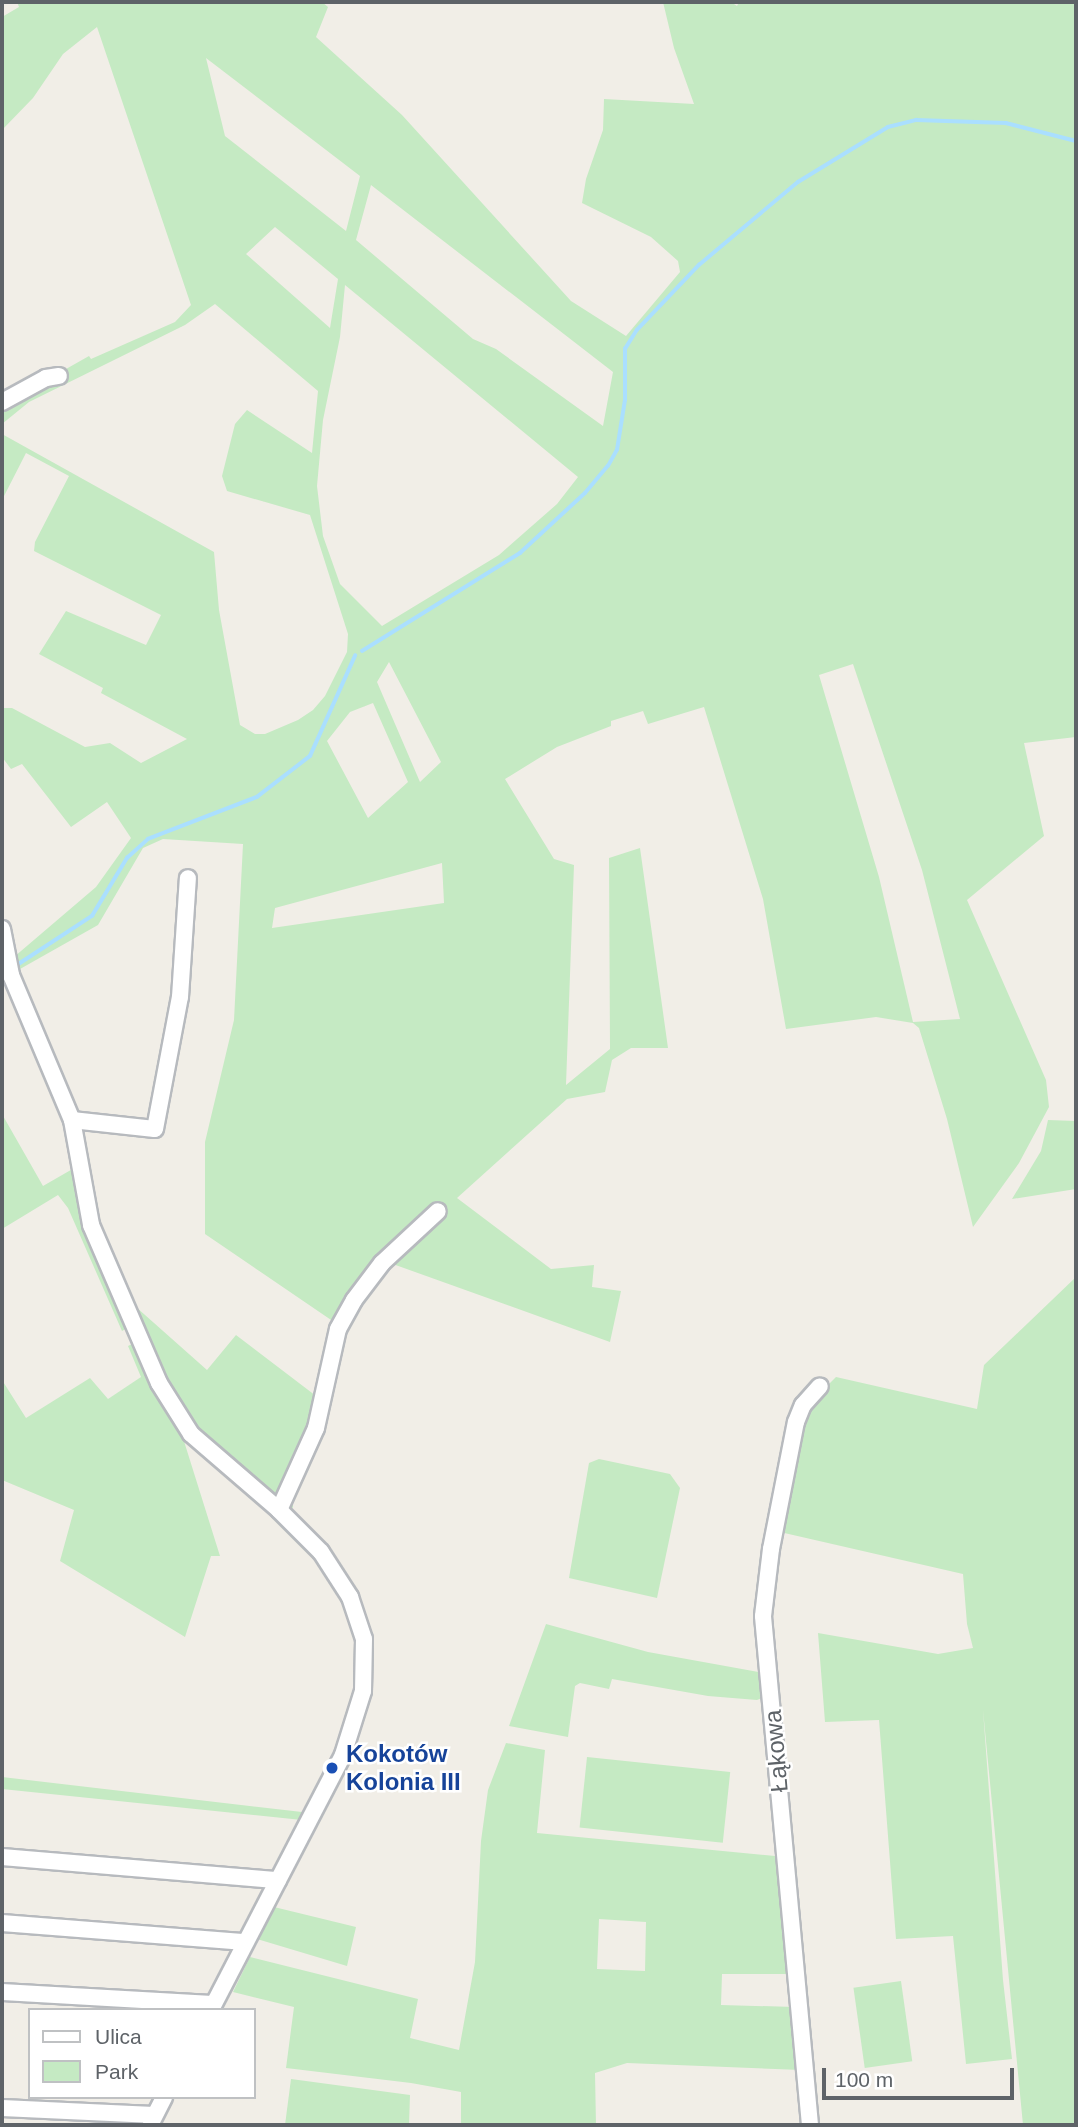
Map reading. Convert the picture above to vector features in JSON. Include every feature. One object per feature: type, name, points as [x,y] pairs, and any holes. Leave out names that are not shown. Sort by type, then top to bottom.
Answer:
[{"type":"street","points":[[2,402],[46,378],[59,376]]},
{"type":"street","points":[[72,1121],[156,1129],[180,998],[188,878]]},
{"type":"street","points":[[2,929],[11,975],[72,1121],[91,1225],[171,1407],[185,1427],[207,1450],[279,1510],[321,1552],[336,1574],[360,1621],[366,1653],[363,1691],[355,1724],[328,1788],[212,2007],[2,1992]]},
{"type":"street","points":[[279,1510],[316,1428],[338,1329],[354,1300],[382,1263],[438,1211]]},
{"type":"street","name":"Łąkowa","points":[[810,2125],[763,1616],[771,1549],[796,1422],[803,1405],[820,1386]]},
{"type":"street","points":[[2,1857],[278,1880]]},
{"type":"street","points":[[2,1923],[245,1942]]},
{"type":"street","points":[[2,2108],[152,2120],[163,2099]]},
{"type":"green space","points":[[17,2],[322,2],[328,7],[316,37],[402,115],[571,301],[626,336],[680,272],[678,261],[651,237],[582,203],[586,179],[603,130],[604,99],[694,104],[674,48],[663,2],[731,2],[737,6],[739,2],[1076,2],[1076,737],[1024,743],[1044,836],[967,900],[1046,1080],[1049,1107],[1019,1163],[973,1227],[947,1119],[919,1028],[913,1023],[876,1017],[786,1029],[763,899],[704,707],[648,724],[643,711],[611,721],[611,726],[557,747],[505,779],[554,859],[574,865],[566,1085],[610,1049],[609,858],[640,848],[668,1048],[631,1048],[612,1060],[605,1092],[567,1099],[457,1198],[551,1269],[594,1265],[592,1287],[621,1291],[610,1342],[390,1263],[351,1317],[339,1343],[309,1463],[293,1501],[293,1508],[274,1497],[202,1437],[177,1404],[136,1307],[207,1370],[236,1335],[320,1399],[337,1324],[205,1234],[205,1142],[234,1020],[243,844],[163,839],[143,848],[98,925],[20,969],[14,957],[96,887],[131,838],[107,802],[71,827],[22,764],[11,769],[2,757],[2,708],[12,708],[85,747],[110,743],[141,763],[187,739],[101,693],[103,688],[39,654],[66,611],[146,645],[161,615],[34,551],[35,542],[69,476],[26,453],[2,500],[2,434],[214,552],[219,610],[240,725],[255,734],[265,734],[298,720],[313,710],[325,696],[347,652],[348,634],[310,515],[227,491],[222,476],[235,424],[247,410],[312,453],[318,391],[215,304],[185,325],[29,402],[2,424],[2,411],[13,399],[89,356],[91,359],[175,322],[191,305],[97,27],[63,54],[33,98],[2,130],[2,17],[19,7]],"holes":[[[206,58],[360,176],[346,231],[225,136]],[[371,185],[613,372],[603,426],[496,349],[473,339],[356,240]],[[275,227],[338,279],[330,328],[246,254]],[[345,285],[578,477],[557,504],[499,555],[382,626],[340,584],[323,536],[317,486],[323,420],[340,337]],[[389,662],[441,762],[420,782],[377,682]],[[853,664],[922,870],[960,1019],[913,1022],[879,877],[819,675]],[[373,703],[408,782],[368,818],[327,741],[350,712]],[[442,863],[444,903],[272,928],[275,908]]]},
{"type":"green space","points":[[2,1114],[43,1186],[76,1167],[129,1327],[122,1331],[68,1208],[58,1195],[2,1229]]},
{"type":"green space","points":[[1048,1120],[1076,1121],[1076,1189],[1012,1199],[1041,1151]]},
{"type":"green space","points":[[1076,1277],[1076,2125],[1023,2125],[983,1710],[1003,1980],[1012,2059],[966,2064],[953,1936],[896,1939],[879,1720],[825,1722],[818,1633],[938,1654],[973,1648],[967,1624],[963,1574],[780,1532],[803,1420],[812,1401],[836,1377],[977,1409],[984,1365]]},
{"type":"green space","points":[[136,1342],[183,1438],[220,1556],[211,1556],[185,1637],[60,1561],[74,1510],[2,1480],[2,1380],[26,1418],[90,1378],[108,1399],[141,1377],[128,1346]]},
{"type":"green space","points":[[599,1459],[670,1474],[680,1488],[657,1598],[569,1578],[589,1463]]},
{"type":"green space","points":[[546,1624],[648,1652],[764,1673],[767,1696],[757,1700],[708,1696],[612,1679],[609,1689],[580,1683],[575,1686],[568,1737],[509,1726]]},
{"type":"green space","points":[[506,1743],[545,1750],[537,1833],[775,1856],[782,1860],[794,1974],[722,1974],[721,2005],[795,2007],[801,2070],[627,2063],[595,2073],[596,2125],[461,2125],[461,2092],[411,2083],[286,2068],[294,2007],[233,1992],[250,1957],[418,1999],[410,2038],[459,2050],[475,1962],[481,1841],[488,1790]],"holes":[[[599,1919],[646,1922],[645,1971],[597,1969]]]},
{"type":"green space","points":[[587,1757],[730,1772],[723,1843],[580,1828]]},
{"type":"green space","points":[[2,1777],[302,1812],[302,1820],[2,1789]]},
{"type":"green space","points":[[274,1907],[356,1927],[347,1966],[257,1939]]},
{"type":"green space","points":[[901,1981],[912,2061],[865,2068],[853,1988]]},
{"type":"green space","points":[[291,2079],[410,2095],[409,2125],[285,2125]]},
{"type":"waterway","points":[[362,651],[520,553],[585,493],[608,466],[617,450],[625,400],[625,349],[637,330],[699,265],[798,182],[888,127],[916,120],[1006,123],[1076,141]]},
{"type":"waterway","points":[[17,965],[92,916],[127,858],[148,839],[257,797],[310,756],[355,656]]},
{"type":"place","name":"Kokotów Kolonia III","points":[[332,1768]]}]
